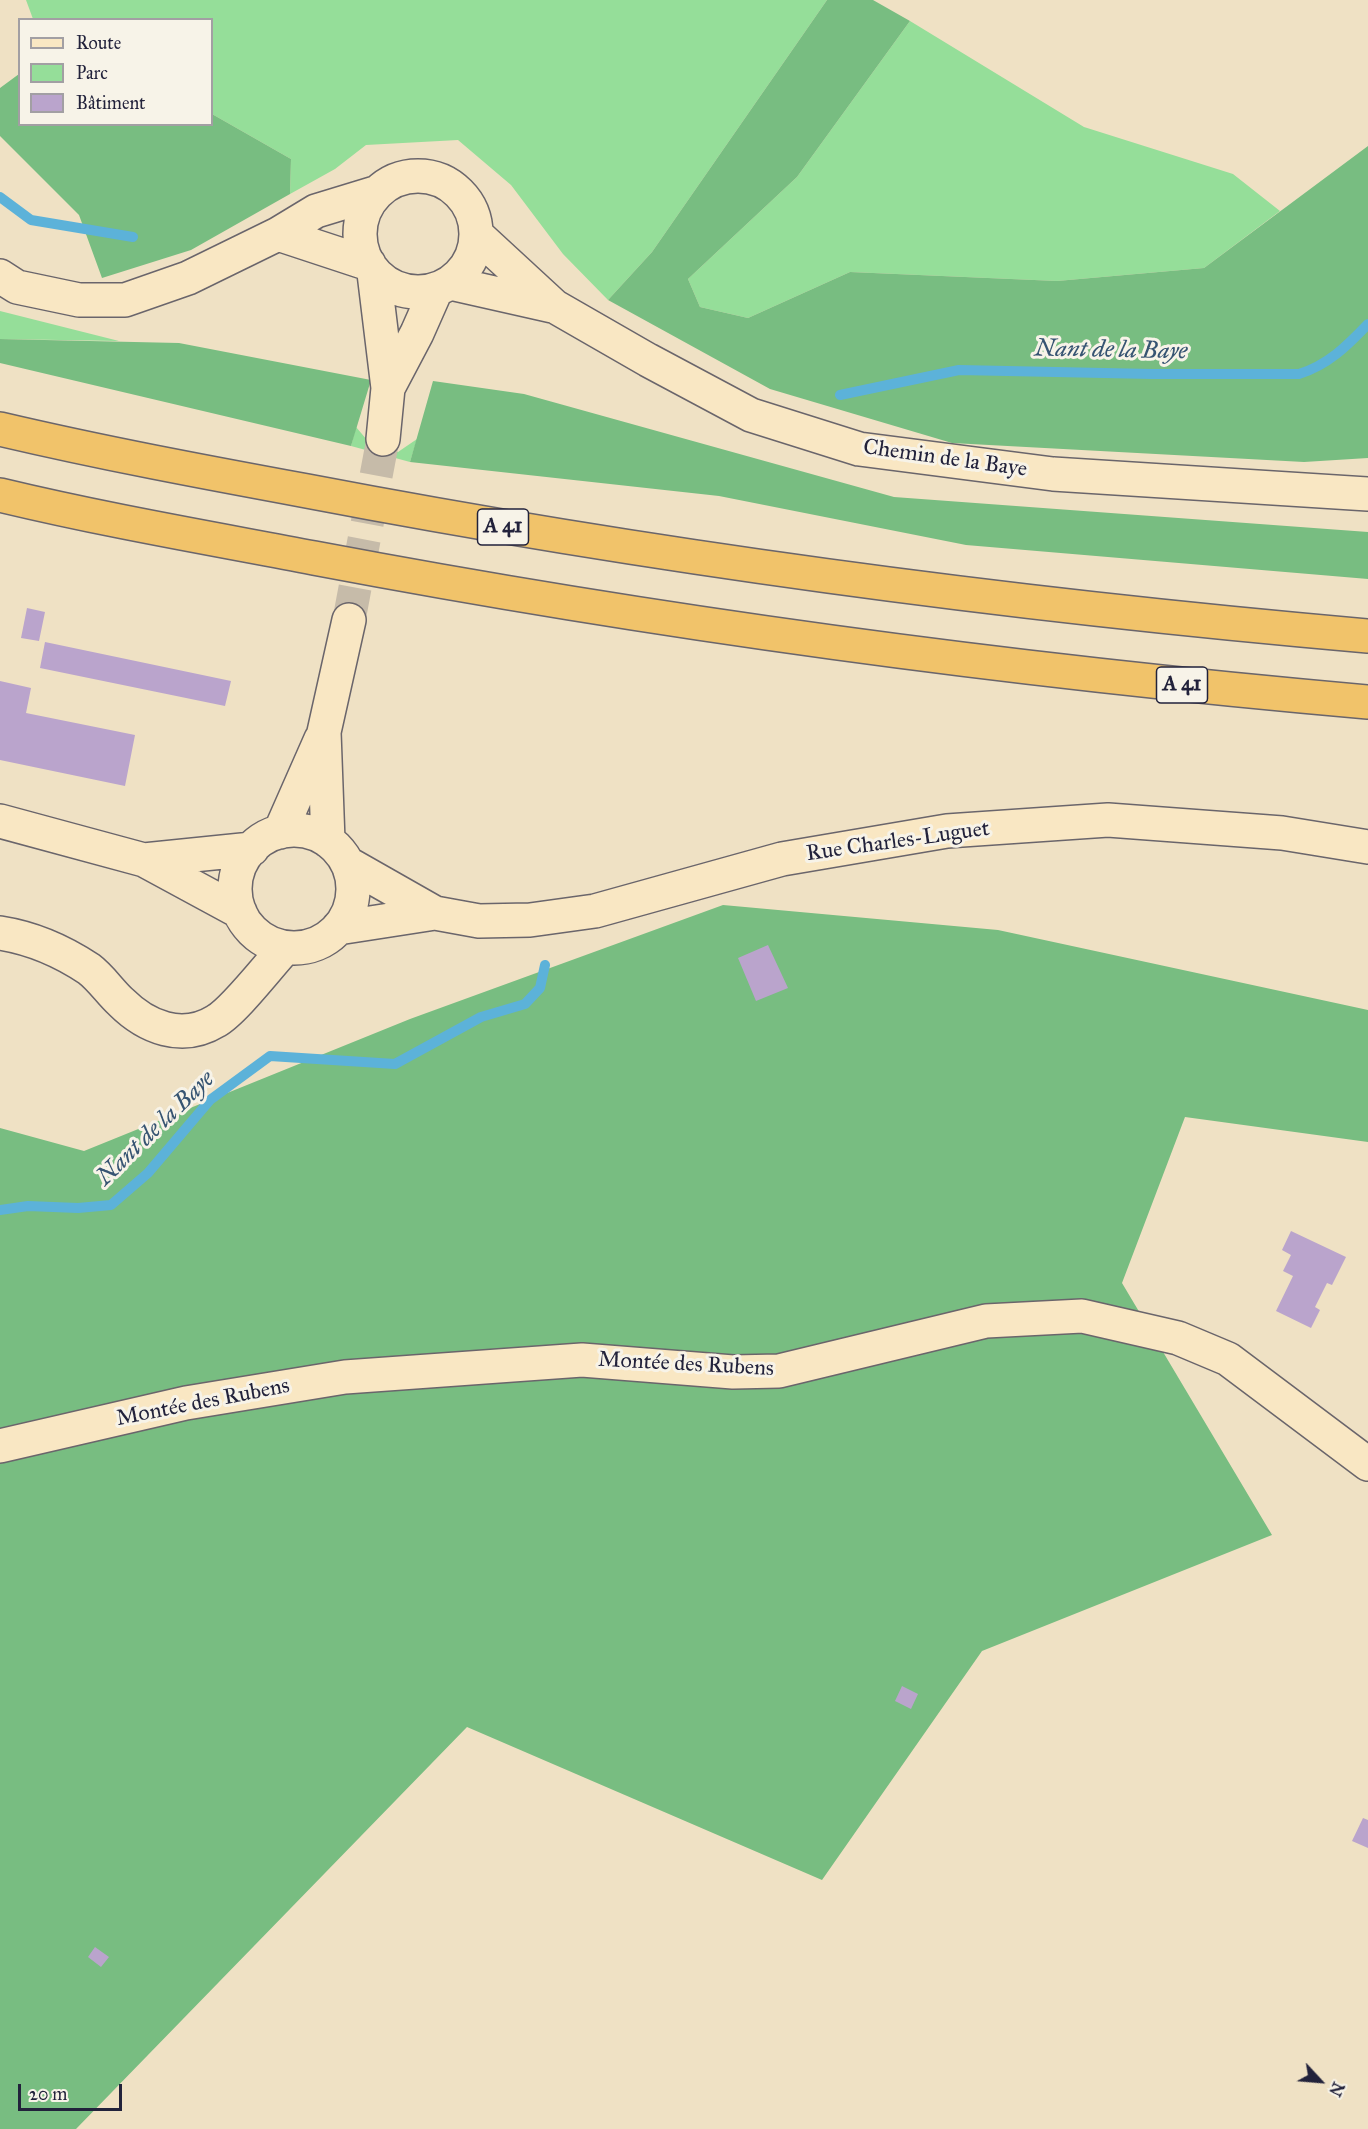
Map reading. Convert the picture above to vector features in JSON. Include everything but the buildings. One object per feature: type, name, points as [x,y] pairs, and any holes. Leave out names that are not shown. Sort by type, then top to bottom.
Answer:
[{"type":"highway","name":"A 41","points":[[0,429],[406,510],[658,553],[1011,600],[1368,636]]},
{"type":"highway","name":"A 41","points":[[0,495],[446,583],[653,618],[997,665],[1368,702]]},
{"type":"street","points":[[0,276],[17,286],[79,300],[125,300],[188,278],[278,234],[316,211],[375,193],[394,180],[405,177],[435,177],[453,186],[466,199],[474,216],[477,235],[469,264],[443,287],[388,388]]},
{"type":"street","points":[[375,193],[368,202],[360,224],[362,249],[371,269],[388,388],[382,439]]},
{"type":"street","points":[[278,234],[371,269],[390,286],[409,292],[443,287]]},
{"type":"street","name":"Chemin de la Baye","points":[[477,235],[554,306],[751,415],[859,449],[1053,474],[1368,494]]},
{"type":"street","name":"Chemin de la Baye","points":[[443,287],[554,306]]},
{"type":"street","points":[[280,832],[324,732],[348,620]]},
{"type":"street","points":[[0,821],[144,860],[245,920],[272,944],[285,948],[297,948],[320,942],[338,928],[351,902],[352,882],[338,852],[324,732]]},
{"type":"street","name":"Rue Charles-Luguet","points":[[338,928],[435,913],[479,921],[530,920],[595,911],[782,859],[947,831],[1108,820],[1282,833],[1368,847]]},
{"type":"street","points":[[240,998],[245,920],[236,901],[236,878],[244,857],[260,842],[280,832],[305,832],[338,852]]},
{"type":"street","points":[[144,860],[252,849]]},
{"type":"street","name":"Rue Charles-Luguet","points":[[338,852],[435,913]]},
{"type":"street","points":[[0,933],[23,937],[56,951],[90,970],[122,1004],[153,1027],[184,1032],[216,1021],[285,948]]},
{"type":"street","name":"Montée des Rubens","points":[[0,1446],[186,1403],[345,1377],[582,1360],[733,1372],[779,1371],[986,1321],[1082,1316],[1178,1338],[1228,1359],[1368,1464]]},
{"type":"green space","points":[[26,0],[827,0],[652,252],[608,300],[563,254],[511,185],[458,140],[366,145],[335,169],[290,194],[291,159],[213,115],[213,18],[33,18]]},
{"type":"green space","points":[[827,0],[873,0],[910,21],[797,177],[688,279],[700,307],[748,318],[850,272],[1057,281],[1204,268],[1368,146],[1368,458],[1304,462],[952,443],[770,389],[608,300],[652,252]]},
{"type":"green space","points":[[910,21],[1084,127],[1233,174],[1280,211],[1204,268],[1057,281],[850,272],[748,318],[700,307],[688,279],[797,177]]},
{"type":"green space","points":[[18,75],[18,126],[213,126],[213,115],[291,159],[290,194],[191,250],[102,278],[79,215],[0,136],[0,88]]},
{"type":"green space","points":[[0,311],[119,341],[0,339]]},
{"type":"green space","points":[[0,339],[179,343],[371,380],[351,446],[0,363]]},
{"type":"green space","points":[[433,381],[524,394],[894,497],[1368,532],[1368,579],[966,545],[719,496],[410,462]]},
{"type":"green space","points":[[356,427],[373,447],[398,452],[417,439],[410,462],[351,446]]},
{"type":"green space","points":[[723,905],[998,930],[1368,1010],[1368,1142],[1185,1117],[1122,1283],[1272,1535],[982,1651],[822,1880],[467,1727],[76,2129],[0,2129],[0,1128],[84,1151],[410,1019]]},
{"type":"waterway","points":[[0,197],[31,220],[133,237]]},
{"type":"waterway","name":"Nant de la Baye","points":[[840,395],[959,370],[1299,374],[1328,360],[1368,324]]},
{"type":"waterway","name":"Nant de la Baye","points":[[0,1210],[28,1206],[78,1208],[111,1205],[148,1173],[210,1100],[270,1056],[395,1064],[481,1017],[525,1004],[540,988],[545,965]]},
{"type":"tunnel","points":[[349,620],[383,439]]}]
